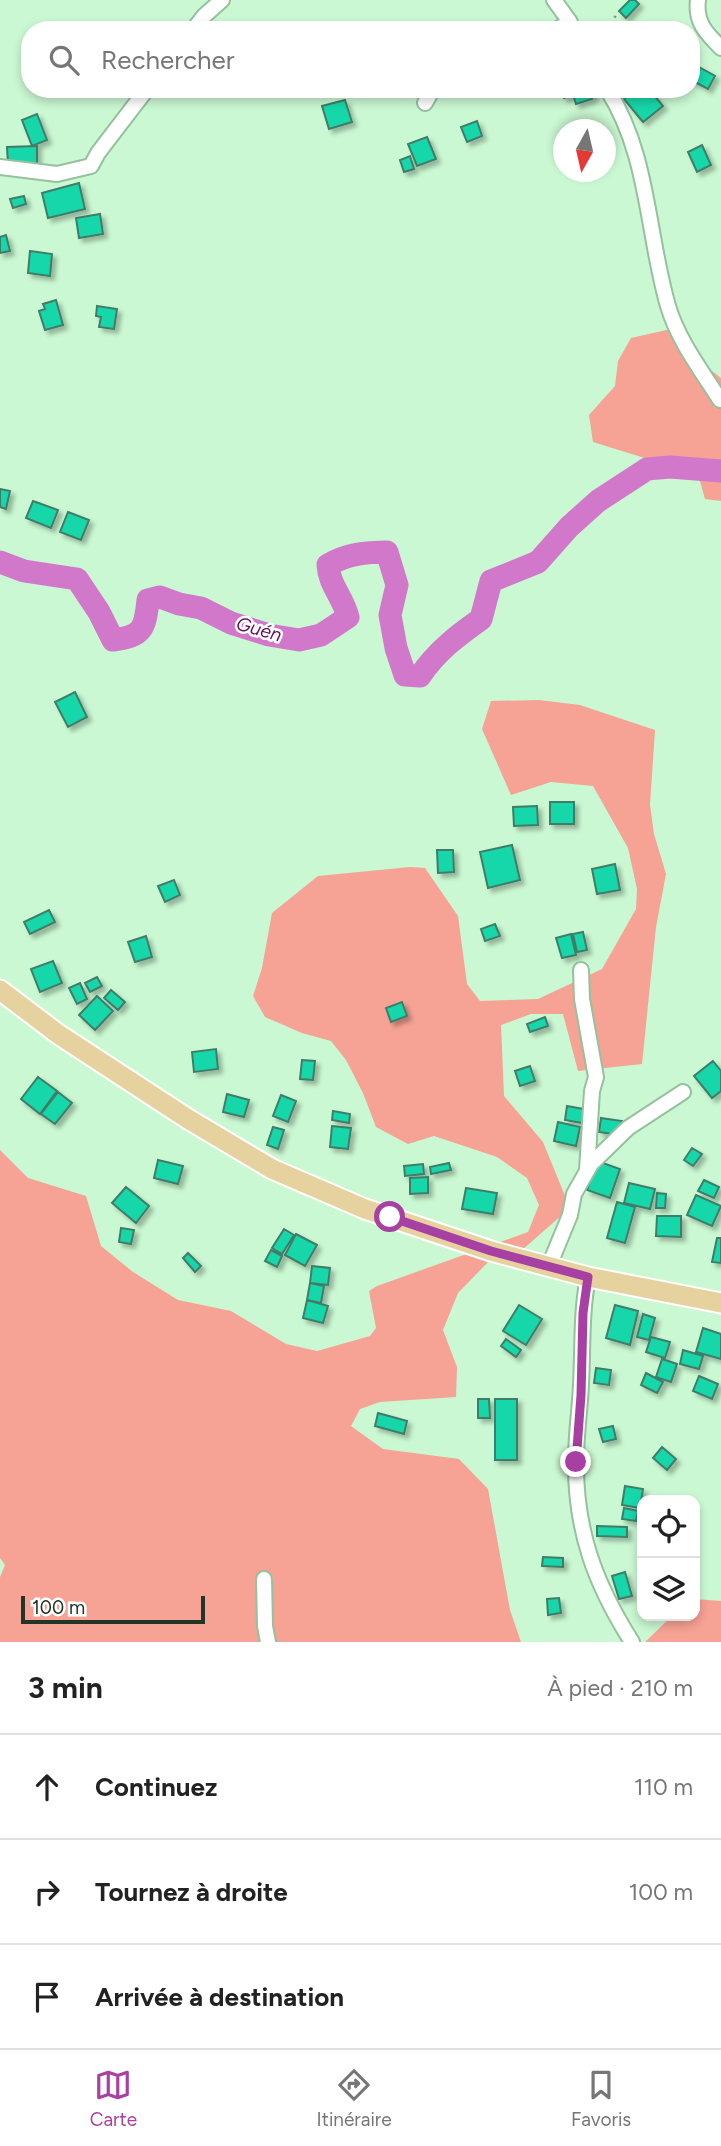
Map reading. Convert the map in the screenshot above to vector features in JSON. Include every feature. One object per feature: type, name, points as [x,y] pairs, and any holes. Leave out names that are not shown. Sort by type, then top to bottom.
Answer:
[{"type":"main road","points":[[0,990],[58,1034],[177,1112],[272,1169],[365,1209],[491,1251],[588,1277],[721,1303]]},
{"type":"street","points":[[200,21],[222,0]]},
{"type":"street","points":[[554,0],[569,21]]},
{"type":"street","points":[[698,0],[699,21]]},
{"type":"street","points":[[700,23],[721,48]]},
{"type":"street","points":[[0,167],[57,174],[92,166],[98,153],[140,98]]},
{"type":"street","points":[[425,103],[428,98]]},
{"type":"street","points":[[613,98],[620,110],[642,175],[668,306],[680,335],[720,400]]},
{"type":"street","points":[[581,970],[582,999],[596,1077],[592,1091],[587,1170]]},
{"type":"street","points":[[549,1266],[566,1225],[574,1194],[587,1170],[628,1128],[683,1092]]},
{"type":"street","points":[[588,1277],[583,1313],[576,1462],[578,1492],[585,1539],[593,1569],[632,1642]]},
{"type":"street","points":[[264,1579],[268,1642]]},
{"type":"path","points":[[612,21],[615,15]]},
{"type":"shaded area","points":[[671,329],[698,360],[721,378],[721,501],[705,499],[694,460],[651,460],[593,442],[589,415],[615,386],[618,361],[631,338]]},
{"type":"shaded area","points":[[539,700],[580,705],[655,730],[650,805],[654,834],[666,874],[656,927],[642,1064],[578,1071],[563,1014],[531,1014],[501,1025],[504,1096],[543,1142],[570,1208],[522,1250],[492,1258],[458,1293],[443,1330],[457,1367],[456,1397],[380,1402],[360,1409],[351,1426],[383,1449],[459,1459],[488,1489],[510,1610],[521,1642],[0,1642],[0,1577],[5,1565],[0,1558],[0,1150],[28,1178],[86,1196],[101,1246],[133,1272],[178,1300],[231,1311],[286,1344],[317,1351],[370,1336],[376,1328],[369,1291],[377,1286],[528,1232],[539,1205],[527,1178],[497,1157],[434,1136],[408,1144],[376,1127],[346,1060],[331,1041],[302,1033],[265,1017],[253,996],[262,968],[272,913],[318,876],[410,867],[425,868],[458,916],[467,984],[480,1001],[538,999],[602,969],[636,909],[637,889],[628,848],[593,786],[551,782],[511,795],[482,729],[491,701]]},
{"type":"shaded area","points":[[700,1599],[721,1601],[721,1642],[645,1642],[667,1621],[700,1621]]},
{"type":"building","points":[[630,0],[639,4],[626,18],[619,11]]},
{"type":"building","points":[[700,68],[715,76],[708,89],[700,85]]},
{"type":"building","points":[[574,98],[592,99],[576,104]]},
{"type":"building","points":[[656,98],[663,106],[643,122],[624,99]]},
{"type":"building","points":[[345,100],[352,122],[329,129],[322,106]]},
{"type":"building","points":[[37,114],[47,140],[32,146],[22,120]]},
{"type":"building","points":[[477,121],[482,136],[467,142],[461,127]]},
{"type":"building","points":[[427,137],[436,159],[417,166],[408,144]]},
{"type":"building","points":[[702,145],[711,165],[697,172],[688,152]]},
{"type":"building","points":[[37,146],[37,164],[8,164],[7,147]]},
{"type":"building","points":[[410,156],[414,169],[404,172],[400,160]]},
{"type":"building","points":[[79,183],[85,209],[48,218],[42,193]]},
{"type":"building","points":[[24,196],[26,204],[13,208],[10,199]]},
{"type":"building","points":[[100,214],[103,234],[79,238],[76,218]]},
{"type":"building","points":[[6,235],[10,251],[0,253],[0,237]]},
{"type":"building","points":[[30,251],[52,254],[50,276],[28,273]]},
{"type":"building","points":[[56,300],[63,325],[45,330],[39,311],[45,309],[43,304]]},
{"type":"building","points":[[97,306],[117,309],[114,329],[99,327],[101,317],[96,316]]},
{"type":"building","points":[[0,489],[10,491],[6,509],[0,507]]},
{"type":"building","points":[[33,501],[58,510],[51,528],[26,518]]},
{"type":"building","points":[[68,512],[89,520],[81,540],[60,532]]},
{"type":"building","points":[[75,692],[87,717],[68,727],[55,702]]},
{"type":"building","points":[[550,802],[574,802],[574,824],[550,824]]},
{"type":"building","points":[[537,806],[538,825],[514,826],[513,807]]},
{"type":"building","points":[[512,845],[520,880],[488,888],[480,852]]},
{"type":"building","points":[[437,850],[453,850],[454,872],[438,873]]},
{"type":"building","points":[[615,864],[620,890],[597,894],[592,869]]},
{"type":"building","points":[[174,880],[180,895],[165,902],[158,886]]},
{"type":"building","points":[[49,910],[55,922],[30,934],[24,922]]},
{"type":"building","points":[[495,924],[500,936],[485,941],[481,929]]},
{"type":"building","points":[[583,932],[587,950],[577,952],[573,934]]},
{"type":"building","points":[[571,934],[576,955],[562,958],[556,938]]},
{"type":"building","points":[[146,936],[152,957],[135,962],[128,942]]},
{"type":"building","points":[[53,961],[62,983],[40,992],[31,969]]},
{"type":"building","points":[[97,977],[102,986],[90,992],[85,983]]},
{"type":"building","points":[[80,983],[87,999],[77,1004],[69,988]]},
{"type":"building","points":[[111,990],[125,1002],[118,1010],[104,998]]},
{"type":"building","points":[[97,996],[113,1011],[95,1030],[79,1015]]},
{"type":"building","points":[[402,1002],[407,1016],[391,1022],[386,1008]]},
{"type":"building","points":[[545,1017],[548,1026],[530,1032],[527,1024]]},
{"type":"building","points":[[216,1049],[218,1069],[194,1072],[192,1052]]},
{"type":"building","points":[[302,1060],[315,1061],[313,1080],[300,1079]]},
{"type":"building","points":[[713,1061],[721,1071],[721,1091],[712,1098],[694,1076]]},
{"type":"building","points":[[530,1066],[535,1081],[520,1086],[515,1071]]},
{"type":"building","points":[[38,1077],[57,1091],[40,1114],[21,1099]]},
{"type":"building","points":[[58,1092],[72,1103],[55,1124],[41,1114]]},
{"type":"building","points":[[227,1094],[249,1100],[244,1117],[223,1112]]},
{"type":"building","points":[[281,1095],[296,1101],[288,1122],[273,1116]]},
{"type":"building","points":[[567,1106],[584,1109],[582,1123],[565,1120]]},
{"type":"building","points":[[333,1111],[350,1114],[349,1123],[332,1120]]},
{"type":"building","points":[[601,1118],[622,1121],[619,1135],[599,1132]]},
{"type":"building","points":[[558,1122],[580,1127],[576,1146],[554,1141]]},
{"type":"building","points":[[332,1126],[351,1128],[348,1149],[330,1147]]},
{"type":"building","points":[[273,1127],[284,1130],[278,1149],[267,1145]]},
{"type":"building","points":[[692,1148],[702,1154],[693,1166],[684,1160]]},
{"type":"building","points":[[158,1160],[183,1166],[178,1184],[154,1178]]},
{"type":"building","points":[[597,1161],[620,1169],[610,1198],[587,1190]]},
{"type":"building","points":[[449,1163],[451,1170],[431,1174],[430,1167]]},
{"type":"building","points":[[423,1164],[424,1174],[405,1176],[404,1166]]},
{"type":"building","points":[[428,1177],[428,1193],[410,1194],[410,1178]]},
{"type":"building","points":[[704,1180],[719,1187],[714,1198],[698,1191]]},
{"type":"building","points":[[629,1183],[655,1189],[650,1209],[624,1203]]},
{"type":"building","points":[[126,1187],[149,1206],[136,1223],[112,1203]]},
{"type":"building","points":[[466,1188],[497,1193],[493,1214],[462,1209]]},
{"type":"building","points":[[657,1193],[666,1194],[665,1208],[656,1208]]},
{"type":"building","points":[[696,1195],[721,1206],[712,1226],[687,1215]]},
{"type":"building","points":[[617,1202],[635,1207],[625,1243],[607,1238]]},
{"type":"building","points":[[657,1216],[681,1216],[681,1237],[656,1236]]},
{"type":"building","points":[[121,1228],[134,1230],[131,1244],[119,1242]]},
{"type":"building","points":[[284,1229],[294,1235],[282,1254],[272,1248]]},
{"type":"building","points":[[296,1234],[317,1245],[305,1266],[285,1255]]},
{"type":"building","points":[[717,1238],[721,1238],[721,1263],[712,1262]]},
{"type":"building","points":[[271,1250],[282,1256],[277,1267],[265,1261]]},
{"type":"building","points":[[188,1253],[201,1266],[195,1272],[183,1258]]},
{"type":"building","points":[[312,1266],[330,1268],[328,1285],[310,1283]]},
{"type":"building","points":[[310,1283],[324,1286],[321,1303],[307,1300]]},
{"type":"building","points":[[307,1300],[328,1306],[323,1323],[303,1318]]},
{"type":"building","points":[[519,1305],[542,1319],[526,1345],[503,1331]]},
{"type":"building","points":[[615,1305],[638,1311],[630,1345],[606,1338]]},
{"type":"building","points":[[643,1314],[655,1318],[649,1340],[637,1337]]},
{"type":"building","points":[[703,1328],[721,1334],[721,1359],[696,1352]]},
{"type":"building","points":[[651,1337],[670,1342],[665,1358],[646,1352]]},
{"type":"building","points":[[506,1339],[521,1350],[516,1357],[501,1346]]},
{"type":"building","points":[[683,1350],[703,1356],[699,1369],[680,1364]]},
{"type":"building","points":[[662,1359],[677,1364],[671,1382],[656,1377]]},
{"type":"building","points":[[596,1368],[611,1370],[609,1385],[594,1383]]},
{"type":"building","points":[[646,1373],[663,1382],[657,1393],[641,1385]]},
{"type":"building","points":[[699,1376],[718,1384],[712,1399],[693,1391]]},
{"type":"building","points":[[478,1399],[489,1399],[490,1418],[478,1418]]},
{"type":"building","points":[[495,1399],[517,1399],[517,1460],[495,1460]]},
{"type":"building","points":[[378,1413],[407,1421],[404,1434],[375,1426]]},
{"type":"building","points":[[613,1426],[616,1439],[603,1442],[599,1429]]},
{"type":"building","points":[[662,1447],[676,1459],[667,1470],[653,1458]]},
{"type":"building","points":[[625,1486],[643,1489],[642,1495],[637,1495],[637,1508],[622,1505]]},
{"type":"building","points":[[624,1508],[637,1511],[636,1521],[622,1519]]},
{"type":"building","points":[[597,1526],[627,1527],[627,1537],[597,1536]]},
{"type":"building","points":[[543,1557],[563,1558],[563,1567],[542,1566]]},
{"type":"building","points":[[625,1572],[632,1596],[619,1599],[612,1576]]},
{"type":"building","points":[[559,1598],[561,1613],[548,1615],[547,1599]]},
{"type":"waterway","name":"Guén","points":[[0,562],[24,571],[77,579],[99,612],[113,640],[131,636],[141,629],[148,600],[160,597],[201,608],[231,623],[269,635],[299,640],[321,635],[348,617],[331,579],[328,565],[357,554],[387,552],[397,585],[390,615],[396,648],[405,675],[420,676],[448,644],[481,619],[491,581],[538,562],[569,527],[598,501],[647,469],[670,467],[721,471]]},
{"type":"route","points":[[390,1217],[491,1251],[588,1277],[583,1302],[576,1462]]}]
